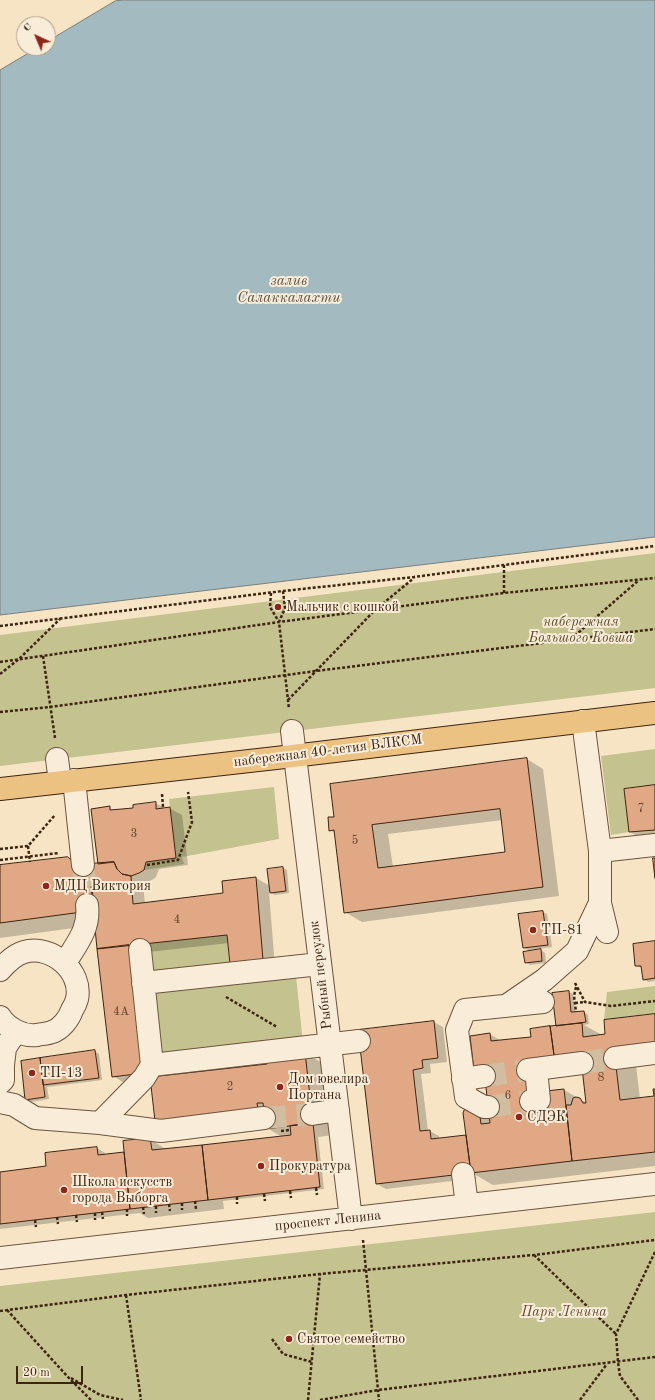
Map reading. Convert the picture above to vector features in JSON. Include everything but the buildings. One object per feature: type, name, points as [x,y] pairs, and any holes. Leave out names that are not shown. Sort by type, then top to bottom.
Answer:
[{"type":"main road","name":"набережная 40-летия ВЛКСМ","points":[[0,789],[655,713]]},
{"type":"street","points":[[583,721],[600,851],[600,903],[607,932]]},
{"type":"street","name":"Рыбный переулок","points":[[292,731],[351,1219]]},
{"type":"street","points":[[57,759],[67,781],[83,865]]},
{"type":"street","points":[[600,851],[655,844]]},
{"type":"street","points":[[506,1006],[544,980],[578,951],[600,903]]},
{"type":"street","points":[[65,963],[86,927],[88,915],[87,905]]},
{"type":"street","points":[[0,970],[10,959],[24,952],[39,950],[47,952],[65,963],[76,982],[77,999],[69,1019],[58,1029],[51,1032],[32,1036],[16,1031],[0,1017]]},
{"type":"street","points":[[100,1124],[144,1078],[152,1065],[140,950]]},
{"type":"street","points":[[143,982],[320,964]]},
{"type":"street","points":[[488,1107],[484,1107],[466,1097],[474,1077],[457,1030],[465,1010],[543,1002]]},
{"type":"street","points":[[0,1083],[3,1080],[5,1048],[16,1031]]},
{"type":"street","points":[[152,1065],[359,1041]]},
{"type":"street","points":[[615,1058],[655,1053]]},
{"type":"street","points":[[531,1101],[539,1100],[532,1069],[582,1062]]},
{"type":"street","points":[[0,1102],[14,1105],[35,1118],[161,1131],[264,1118]]},
{"type":"street","points":[[312,1114],[338,1110]]},
{"type":"street","points":[[463,1174],[467,1205]]},
{"type":"street","name":"проспект Ленина","points":[[0,1258],[655,1184]]},
{"type":"path","points":[[0,626],[283,591],[414,578],[655,546]]},
{"type":"path","points":[[504,565],[504,593]]},
{"type":"path","points":[[271,593],[270,608],[279,622],[288,700],[375,610],[414,578]]},
{"type":"path","points":[[0,662],[279,622],[504,593],[655,578]]},
{"type":"path","points":[[570,640],[639,580]]},
{"type":"path","points":[[279,622],[285,608],[283,591]]},
{"type":"path","points":[[0,674],[19,659],[61,618]]},
{"type":"path","points":[[0,712],[50,707],[284,675],[655,629]]},
{"type":"path","points":[[44,656],[57,759]]},
{"type":"path","points":[[147,865],[168,860],[178,860],[192,822],[188,792]]},
{"type":"path","points":[[162,794],[164,808]]},
{"type":"path","points":[[0,849],[28,846],[59,811]]},
{"type":"path","points":[[28,846],[30,862]]},
{"type":"path","points":[[0,860],[63,853]]},
{"type":"path","points":[[52,854],[53,859]]},
{"type":"path","points":[[563,963],[585,1002]]},
{"type":"path","points":[[576,986],[574,996],[576,1012]]},
{"type":"path","points":[[221,994],[308,1047]]},
{"type":"path","points":[[575,1002],[611,1006],[655,1001]]},
{"type":"path","points":[[316,1188],[317,1194]]},
{"type":"path","points":[[290,1191],[291,1198]]},
{"type":"path","points":[[264,1194],[265,1201]]},
{"type":"path","points":[[237,1197],[237,1204]]},
{"type":"path","points":[[194,1201],[196,1209]]},
{"type":"path","points":[[182,1203],[182,1210]]},
{"type":"path","points":[[169,1204],[170,1211]]},
{"type":"path","points":[[156,1206],[156,1213]]},
{"type":"path","points":[[143,1207],[144,1214]]},
{"type":"path","points":[[127,1209],[127,1216]]},
{"type":"path","points":[[102,1212],[103,1219]]},
{"type":"path","points":[[94,1213],[95,1220]]},
{"type":"path","points":[[76,1215],[78,1222]]},
{"type":"path","points":[[57,1217],[58,1224]]},
{"type":"path","points":[[36,1220],[36,1227]]},
{"type":"path","points":[[363,1240],[379,1400]]},
{"type":"path","points":[[0,1311],[126,1295],[320,1274],[534,1255],[655,1240]]},
{"type":"path","points":[[638,1400],[620,1376],[616,1334],[655,1252]]},
{"type":"path","points":[[534,1255],[616,1334]]},
{"type":"path","points":[[308,1400],[320,1274]]},
{"type":"path","points":[[126,1295],[141,1400]]},
{"type":"path","points":[[8,1310],[67,1376],[91,1400]]},
{"type":"path","points":[[272,1339],[283,1354],[312,1362]]},
{"type":"path","points":[[320,1400],[378,1390],[655,1357]]},
{"type":"path","points":[[580,1400],[608,1363]]},
{"type":"path","points":[[67,1376],[100,1395],[123,1400]]},
{"type":"green space","name":"набережная Большого Ковша","points":[[655,553],[655,688],[0,766],[0,635]]},
{"type":"green space","points":[[655,749],[655,785],[624,789],[629,832],[611,835],[601,756]]},
{"type":"green space","points":[[274,787],[279,839],[182,857],[184,864],[144,870],[146,862],[176,858],[169,799]]},
{"type":"green space","points":[[227,935],[230,964],[294,957],[303,1043],[155,1059],[143,944]]},
{"type":"green space","points":[[655,986],[655,1014],[604,1020],[607,992]]},
{"type":"green space","name":"Парк Ленина","points":[[655,1212],[655,1400],[0,1400],[0,1286]]},
{"type":"water","name":"залив Салаккалахти","points":[[655,0],[655,537],[0,615],[0,70],[24,56],[56,56],[56,36],[115,1]]},
{"type":"tunnel","points":[[83,865],[87,905]]},
{"type":"tunnel","points":[[582,1063],[615,1058]]},
{"type":"tunnel","points":[[484,1076],[528,1070]]},
{"type":"tunnel","points":[[488,1107],[531,1101]]},
{"type":"tunnel","points":[[264,1118],[312,1114]]},
{"type":"place","name":"Мальчик с кошкой","points":[[278,607]]},
{"type":"place","name":"МДЦ Виктория","points":[[46,886]]},
{"type":"place","name":"ТП-81","points":[[533,930]]},
{"type":"place","name":"ТП-13","points":[[32,1073]]},
{"type":"place","name":"Дом ювелира Портана","points":[[280,1087]]},
{"type":"place","name":"СДЭК","points":[[519,1117]]},
{"type":"place","name":"Прокуратура","points":[[261,1166]]},
{"type":"place","name":"Школа искусств города Выборга","points":[[64,1190]]},
{"type":"place","name":"Святое семейство","points":[[289,1339]]}]
